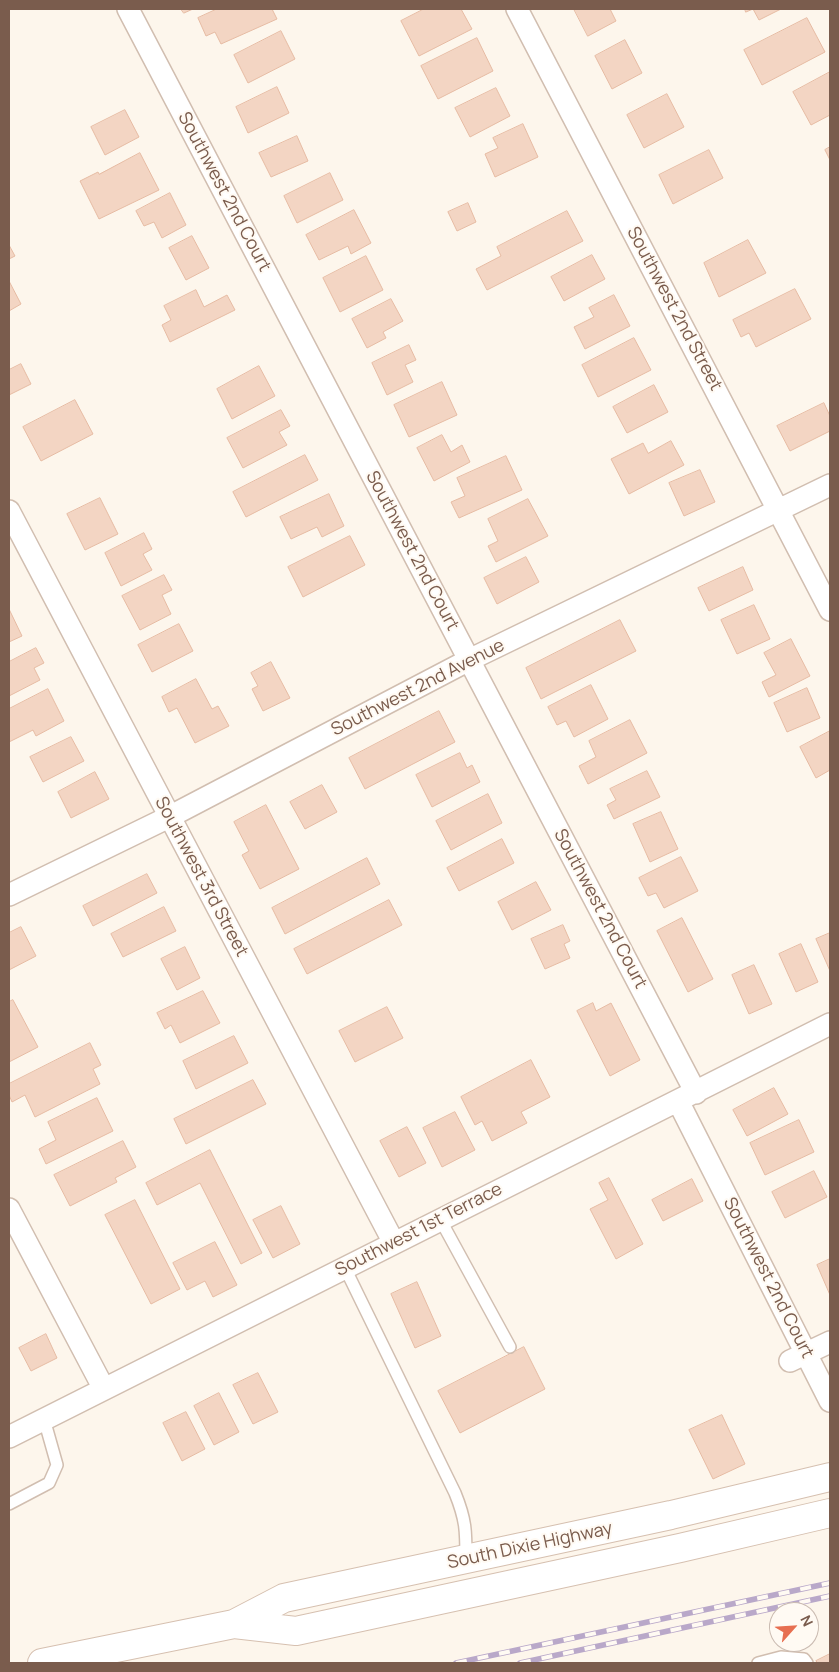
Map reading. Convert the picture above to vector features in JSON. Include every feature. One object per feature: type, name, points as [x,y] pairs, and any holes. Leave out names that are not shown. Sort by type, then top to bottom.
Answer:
[{"type":"main road","name":"South Dixie Highway","points":[[42,1663],[234,1624],[284,1598],[671,1516],[830,1477]]},
{"type":"main road","name":"South Dixie Highway","points":[[234,1624],[296,1631],[680,1548],[830,1513]]},
{"type":"street","name":"Southwest 2nd Court","points":[[128,9],[469,660],[687,1097],[799,1357],[830,1402]]},
{"type":"street","name":"Southwest 2nd Street","points":[[517,9],[830,610]]},
{"type":"street","name":"Southwest 2nd Avenue","points":[[9,895],[169,817],[469,660],[830,485]]},
{"type":"street","name":"Southwest 3rd Street","points":[[9,511],[394,1243]]},
{"type":"street","name":"Southwest 1st Terrace","points":[[9,1437],[830,1024]]},
{"type":"street","points":[[9,1209],[104,1389]]},
{"type":"street","points":[[799,1357],[830,1342]]},
{"type":"lane","points":[[440,1219],[510,1347]]},
{"type":"lane","points":[[345,1268],[463,1512],[466,1528],[466,1559]]},
{"type":"lane","points":[[9,1504],[49,1483],[57,1465],[44,1419]]},
{"type":"lane","points":[[758,1663],[781,1657],[804,1659],[806,1663]]},
{"type":"building","points":[[181,9],[193,9],[184,13]]},
{"type":"building","points":[[217,9],[272,9],[277,19],[221,44],[215,32],[206,36],[198,18]]},
{"type":"building","points":[[424,9],[461,9],[472,29],[419,56],[401,21]]},
{"type":"building","points":[[574,9],[610,9],[616,21],[588,36]]},
{"type":"building","points":[[753,9],[781,9],[759,20]]},
{"type":"building","points":[[807,18],[825,52],[762,85],[744,50]]},
{"type":"building","points":[[281,31],[295,59],[248,83],[234,55]]},
{"type":"building","points":[[477,38],[493,71],[438,99],[421,66]]},
{"type":"building","points":[[625,40],[642,73],[612,89],[595,56]]},
{"type":"building","points":[[830,72],[830,115],[811,125],[793,92]]},
{"type":"building","points":[[277,87],[289,113],[248,133],[236,107]]},
{"type":"building","points":[[496,88],[510,116],[470,137],[455,108]]},
{"type":"building","points":[[667,94],[684,127],[644,148],[627,115]]},
{"type":"building","points":[[125,110],[139,137],[105,155],[91,127]]},
{"type":"building","points":[[523,124],[538,157],[495,177],[485,154],[498,148],[493,138]]},
{"type":"building","points":[[297,136],[308,161],[271,177],[259,153]]},
{"type":"building","points":[[830,147],[830,160],[825,150]]},
{"type":"building","points":[[709,150],[723,178],[673,204],[659,175]]},
{"type":"building","points":[[140,153],[159,190],[99,219],[80,181],[98,172],[99,174]]},
{"type":"building","points":[[330,173],[343,200],[297,223],[284,196]]},
{"type":"building","points":[[170,193],[186,225],[162,238],[154,222],[144,226],[136,211]]},
{"type":"building","points":[[468,203],[476,222],[457,231],[448,212]]},
{"type":"building","points":[[354,210],[371,243],[351,254],[348,246],[319,260],[306,235]]},
{"type":"building","points":[[567,211],[583,241],[487,290],[476,269],[501,256],[497,247]]},
{"type":"building","points":[[192,236],[209,268],[186,280],[169,248]]},
{"type":"building","points":[[748,240],[766,273],[719,297],[704,263]]},
{"type":"building","points":[[9,245],[15,256],[9,259]]},
{"type":"building","points":[[592,255],[605,279],[564,301],[551,277]]},
{"type":"building","points":[[366,256],[383,290],[340,312],[323,278]]},
{"type":"building","points":[[9,281],[21,304],[9,311]]},
{"type":"building","points":[[795,289],[811,319],[756,347],[749,333],[741,337],[733,320]]},
{"type":"building","points":[[196,290],[204,307],[227,295],[235,310],[170,342],[162,325],[171,320],[164,306]]},
{"type":"building","points":[[614,295],[630,326],[585,349],[574,327],[594,317],[589,308]]},
{"type":"building","points":[[391,299],[403,321],[383,332],[386,338],[367,348],[352,319]]},
{"type":"building","points":[[634,338],[651,370],[598,397],[582,365]]},
{"type":"building","points":[[409,345],[416,360],[405,365],[413,382],[387,395],[372,363]]},
{"type":"building","points":[[21,364],[31,384],[9,395],[9,370]]},
{"type":"building","points":[[259,366],[275,396],[232,419],[217,389]]},
{"type":"building","points":[[442,382],[457,415],[409,437],[394,405]]},
{"type":"building","points":[[654,385],[668,412],[627,433],[613,407]]},
{"type":"building","points":[[75,400],[93,434],[41,461],[23,427]]},
{"type":"building","points":[[824,403],[830,416],[830,431],[790,451],[777,426]]},
{"type":"building","points":[[281,410],[290,426],[279,432],[287,445],[243,468],[227,438]]},
{"type":"building","points":[[442,435],[451,452],[462,445],[470,462],[434,481],[417,448]]},
{"type":"building","points":[[671,441],[684,465],[629,494],[611,459],[643,443],[648,453]]},
{"type":"building","points":[[305,455],[318,480],[246,517],[233,492]]},
{"type":"building","points":[[506,456],[522,490],[459,518],[451,502],[465,496],[457,478]]},
{"type":"building","points":[[700,470],[715,502],[684,516],[669,483]]},
{"type":"building","points":[[329,494],[344,526],[322,537],[317,527],[291,539],[280,517]]},
{"type":"building","points":[[100,498],[118,534],[85,550],[67,514]]},
{"type":"building","points":[[528,499],[548,536],[496,562],[488,546],[498,541],[488,519]]},
{"type":"building","points":[[144,533],[152,549],[143,554],[152,570],[121,586],[105,553]]},
{"type":"building","points":[[350,536],[365,565],[303,597],[288,567]]},
{"type":"building","points":[[526,557],[539,582],[497,604],[484,578]]},
{"type":"building","points":[[743,567],[753,590],[709,611],[698,588]]},
{"type":"building","points":[[164,575],[172,590],[162,595],[171,614],[140,630],[122,596]]},
{"type":"building","points":[[754,605],[770,639],[737,654],[721,620]]},
{"type":"building","points":[[9,609],[22,636],[9,642]]},
{"type":"building","points":[[620,620],[636,651],[541,699],[526,668]]},
{"type":"building","points":[[179,624],[193,651],[152,672],[138,645]]},
{"type":"building","points":[[791,639],[810,676],[769,697],[762,682],[776,675],[764,653]]},
{"type":"building","points":[[36,648],[44,663],[34,668],[40,680],[9,696],[9,662]]},
{"type":"building","points":[[271,662],[290,698],[263,711],[252,689],[258,686],[251,673]]},
{"type":"building","points":[[196,679],[212,709],[218,706],[229,726],[195,743],[177,708],[169,712],[162,697]]},
{"type":"building","points":[[591,685],[608,719],[574,737],[566,721],[557,725],[548,707]]},
{"type":"building","points":[[807,688],[820,718],[787,732],[774,703]]},
{"type":"building","points":[[48,689],[64,721],[36,736],[33,730],[9,742],[9,709]]},
{"type":"building","points":[[439,711],[455,742],[365,789],[349,758]]},
{"type":"building","points":[[630,720],[647,753],[588,784],[579,766],[596,757],[589,741]]},
{"type":"building","points":[[830,731],[830,770],[816,778],[800,747]]},
{"type":"building","points":[[71,737],[84,761],[43,782],[30,757]]},
{"type":"building","points":[[460,753],[467,768],[472,765],[480,782],[432,807],[416,775]]},
{"type":"building","points":[[647,771],[660,797],[614,819],[607,805],[616,800],[610,789]]},
{"type":"building","points":[[95,772],[109,799],[71,818],[58,792]]},
{"type":"building","points":[[322,785],[337,812],[305,829],[290,802]]},
{"type":"building","points":[[488,794],[502,823],[451,850],[436,821]]},
{"type":"building","points":[[266,805],[299,869],[260,889],[242,855],[249,851],[234,822]]},
{"type":"building","points":[[661,812],[678,849],[650,862],[633,824]]},
{"type":"building","points":[[502,839],[514,863],[459,891],[447,868]]},
{"type":"building","points":[[681,857],[698,891],[664,908],[656,893],[648,896],[639,878]]},
{"type":"building","points":[[367,858],[380,884],[285,934],[272,908]]},
{"type":"building","points":[[147,874],[157,893],[93,926],[83,906]]},
{"type":"building","points":[[536,882],[551,910],[512,930],[498,902]]},
{"type":"building","points":[[389,900],[402,925],[307,974],[294,949]]},
{"type":"building","points":[[164,907],[176,931],[123,957],[111,934]]},
{"type":"building","points":[[682,918],[713,979],[688,992],[657,931]]},
{"type":"building","points":[[563,925],[570,941],[564,944],[570,958],[545,969],[531,939]]},
{"type":"building","points":[[21,927],[36,956],[9,970],[9,933]]},
{"type":"building","points":[[830,933],[830,971],[816,939]]},
{"type":"building","points":[[801,944],[818,982],[796,992],[779,954]]},
{"type":"building","points":[[185,947],[200,978],[177,990],[161,959]]},
{"type":"building","points":[[754,965],[772,1004],[749,1014],[732,975]]},
{"type":"building","points":[[203,991],[220,1023],[180,1043],[171,1025],[165,1029],[157,1013]]},
{"type":"building","points":[[13,1000],[38,1047],[9,1062],[9,1002]]},
{"type":"building","points":[[593,1003],[596,1011],[611,1003],[640,1060],[610,1076],[577,1011]]},
{"type":"building","points":[[387,1007],[403,1038],[355,1062],[339,1031]]},
{"type":"building","points":[[234,1036],[248,1063],[196,1089],[183,1061]]},
{"type":"building","points":[[90,1043],[101,1065],[93,1069],[100,1084],[35,1117],[25,1095],[12,1102],[9,1095],[9,1084]]},
{"type":"building","points":[[531,1060],[550,1097],[521,1112],[527,1123],[492,1141],[482,1121],[475,1125],[461,1097]]},
{"type":"building","points":[[253,1080],[266,1104],[186,1144],[174,1119]]},
{"type":"building","points":[[774,1088],[788,1114],[747,1136],[733,1110]]},
{"type":"building","points":[[97,1098],[113,1131],[46,1164],[39,1149],[56,1140],[48,1122]]},
{"type":"building","points":[[455,1112],[475,1150],[442,1167],[423,1128]]},
{"type":"building","points":[[799,1120],[814,1152],[765,1175],[750,1143]]},
{"type":"building","points":[[407,1127],[426,1163],[399,1177],[380,1141]]},
{"type":"building","points":[[123,1141],[136,1167],[115,1178],[117,1182],[70,1206],[54,1175]]},
{"type":"building","points":[[210,1150],[262,1253],[241,1264],[200,1183],[157,1205],[146,1183]]},
{"type":"building","points":[[814,1171],[827,1197],[785,1218],[772,1192]]},
{"type":"building","points":[[609,1178],[643,1244],[616,1259],[590,1209],[608,1200],[599,1183]]},
{"type":"building","points":[[692,1179],[703,1201],[663,1221],[652,1200]]},
{"type":"building","points":[[135,1200],[180,1289],[151,1304],[105,1215]]},
{"type":"building","points":[[281,1206],[300,1244],[273,1258],[253,1220]]},
{"type":"building","points":[[215,1242],[237,1285],[213,1297],[205,1281],[187,1290],[173,1263]]},
{"type":"building","points":[[830,1259],[830,1295],[817,1265]]},
{"type":"building","points":[[417,1282],[441,1336],[415,1348],[391,1294]]},
{"type":"building","points":[[46,1334],[57,1358],[31,1371],[19,1348]]},
{"type":"building","points":[[524,1347],[545,1389],[460,1433],[438,1391]]},
{"type":"building","points":[[258,1373],[278,1412],[253,1424],[233,1385]]},
{"type":"building","points":[[219,1393],[239,1432],[214,1445],[194,1406]]},
{"type":"building","points":[[186,1412],[205,1449],[182,1461],[163,1423]]},
{"type":"building","points":[[722,1415],[745,1464],[713,1479],[689,1430]]},
{"type":"building","points":[[830,1654],[830,1663],[818,1663],[816,1661]]},
{"type":"railway","points":[[456,1663],[830,1583]]},
{"type":"railway","points":[[520,1663],[830,1596]]}]
